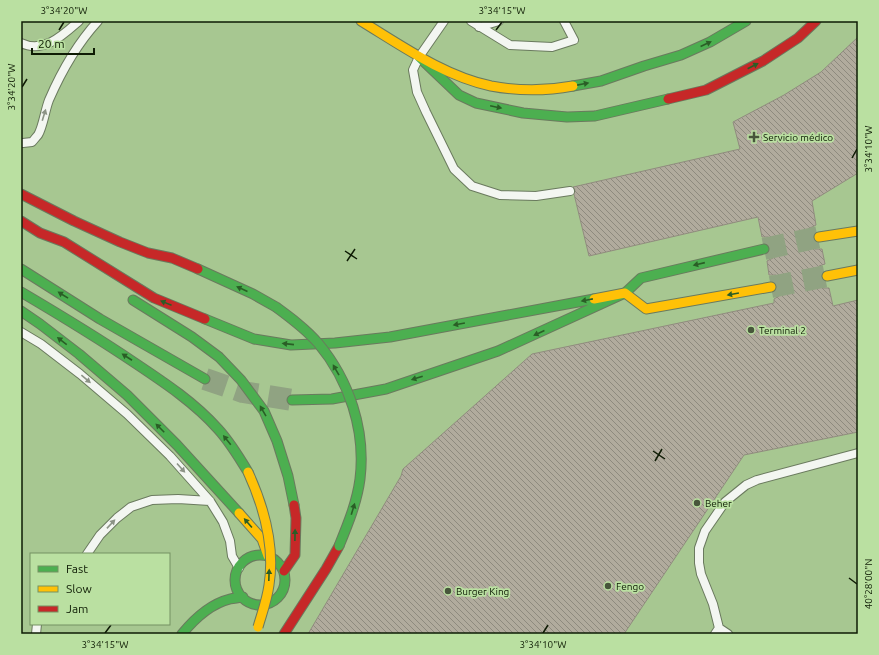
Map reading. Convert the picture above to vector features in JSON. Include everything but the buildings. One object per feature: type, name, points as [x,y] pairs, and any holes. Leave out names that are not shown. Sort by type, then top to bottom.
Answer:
[{"type":"street","points":[[361,21],[419,57],[451,73],[477,82],[510,89],[571,87],[597,82],[672,58],[709,43],[746,21]]},
{"type":"street","points":[[419,57],[459,95],[476,103],[523,113],[567,117],[595,116],[706,90],[763,61],[798,38],[816,21]]},
{"type":"street","points":[[21,194],[120,242],[148,253],[172,258],[253,294],[276,307],[299,325],[317,342],[333,364],[344,383],[353,406],[359,433],[361,455],[360,478],[348,525],[339,546],[284,634]]},
{"type":"street","points":[[21,221],[40,233],[64,242],[154,298],[254,339],[291,345],[335,343],[390,336],[625,293],[646,309],[771,287]]},
{"type":"street","points":[[819,237],[858,231]]},
{"type":"street","points":[[40,233],[53,247]]},
{"type":"street","points":[[292,400],[332,399],[386,388],[498,351],[625,293],[641,278],[764,249]]},
{"type":"street","points":[[21,269],[100,319],[205,379]]},
{"type":"street","points":[[827,276],[858,270]]},
{"type":"street","points":[[21,292],[80,327],[167,384],[204,414],[236,450],[256,487],[263,510],[270,560],[270,580],[256,634]]},
{"type":"street","points":[[124,294],[192,337],[219,357],[242,380],[264,411],[277,441],[288,476],[296,518],[295,555],[284,571]]},
{"type":"street","points":[[21,311],[79,354],[126,395],[177,445],[262,539],[268,556]]},
{"type":"street","points":[[253,556],[268,556],[278,562],[284,571],[285,586],[278,597],[265,604],[256,604],[247,600],[243,597],[237,587],[236,577],[238,568],[247,559],[253,556]]},
{"type":"street","points":[[182,634],[190,624],[209,608],[230,599],[243,597]]},
{"type":"lane","points":[[21,43],[26,45],[43,46],[59,38],[79,21]]},
{"type":"lane","points":[[21,143],[32,142],[38,134],[49,101],[62,72],[72,54],[98,21]]},
{"type":"lane","points":[[444,21],[419,57],[413,70],[417,92],[454,169],[472,186],[500,195],[536,196],[570,191]]},
{"type":"lane","points":[[471,21],[510,45],[552,47],[574,40],[564,21]]},
{"type":"lane","points":[[480,27],[499,21]]},
{"type":"lane","points":[[21,332],[41,344],[80,374],[127,414],[170,456],[210,501],[224,522],[230,541],[232,556],[238,568]]},
{"type":"lane","points":[[728,634],[717,631],[713,604],[701,574],[699,563],[699,548],[706,531],[725,502],[746,486],[757,480],[858,453]]},
{"type":"lane","points":[[87,553],[100,535],[116,518],[131,507],[152,500],[178,499],[210,501]]},
{"type":"shaded area","points":[[21,21],[858,21],[858,634],[21,634]]},
{"type":"tunnel","points":[[764,249],[819,237]]},
{"type":"tunnel","points":[[771,287],[827,276]]},
{"type":"tunnel","points":[[205,379],[243,392],[292,400]]},
{"type":"traffic: fast","points":[[573,86],[601,81],[681,55],[710,42],[746,21]]},
{"type":"traffic: fast","points":[[419,57],[459,95],[476,103],[523,113],[567,117],[595,116],[668,99]]},
{"type":"traffic: fast","points":[[292,400],[332,399],[386,389],[498,351],[625,293],[641,278],[764,249]]},
{"type":"traffic: fast","points":[[21,269],[100,319],[205,379]]},
{"type":"traffic: fast","points":[[198,269],[253,294],[276,307]]},
{"type":"traffic: fast","points":[[21,292],[121,354],[190,402],[222,434],[248,472]]},
{"type":"traffic: fast","points":[[205,319],[254,339],[291,345],[335,343],[390,337],[594,299]]},
{"type":"traffic: fast","points":[[133,300],[192,337],[219,357],[241,380],[264,411],[277,441],[288,476],[294,505]]},
{"type":"traffic: fast","points":[[276,307],[303,328],[329,357],[346,389],[358,424],[361,461],[359,488],[349,521],[339,546]]},
{"type":"traffic: fast","points":[[21,311],[79,354],[127,395],[177,445],[239,513]]},
{"type":"traffic: fast","points":[[260,555],[269,557],[280,566],[285,580],[283,589],[274,600],[260,605],[251,603],[240,594],[235,580],[237,571],[246,560],[260,555]]},
{"type":"traffic: fast","points":[[182,634],[192,622],[209,608],[223,601],[243,597]]},
{"type":"traffic: slow","points":[[361,21],[440,68],[474,81],[501,88],[522,90],[542,90],[573,86]]},
{"type":"traffic: slow","points":[[819,237],[858,231]]},
{"type":"traffic: slow","points":[[827,276],[858,270]]},
{"type":"traffic: slow","points":[[594,299],[625,293],[646,309],[771,287]]},
{"type":"traffic: slow","points":[[248,472],[259,499],[267,527],[270,556],[268,591],[258,627]]},
{"type":"traffic: slow","points":[[239,513],[262,539],[268,556]]},
{"type":"traffic: jam","points":[[668,99],[706,90],[763,61],[798,38],[816,21]]},
{"type":"traffic: jam","points":[[21,194],[120,242],[148,253],[172,258],[198,269]]},
{"type":"traffic: jam","points":[[21,221],[40,233],[64,242],[154,298],[205,319]]},
{"type":"traffic: jam","points":[[284,571],[295,555],[296,518],[294,505]]},
{"type":"traffic: jam","points":[[284,634],[339,546]]},
{"type":"place","name":"Servicio médico","points":[[754,137]]},
{"type":"place","name":"Terminal 2","points":[[751,330]]},
{"type":"place","name":"Beher","points":[[697,503]]},
{"type":"place","name":"Fengo","points":[[608,586]]},
{"type":"place","name":"Burger King","points":[[448,591]]}]
